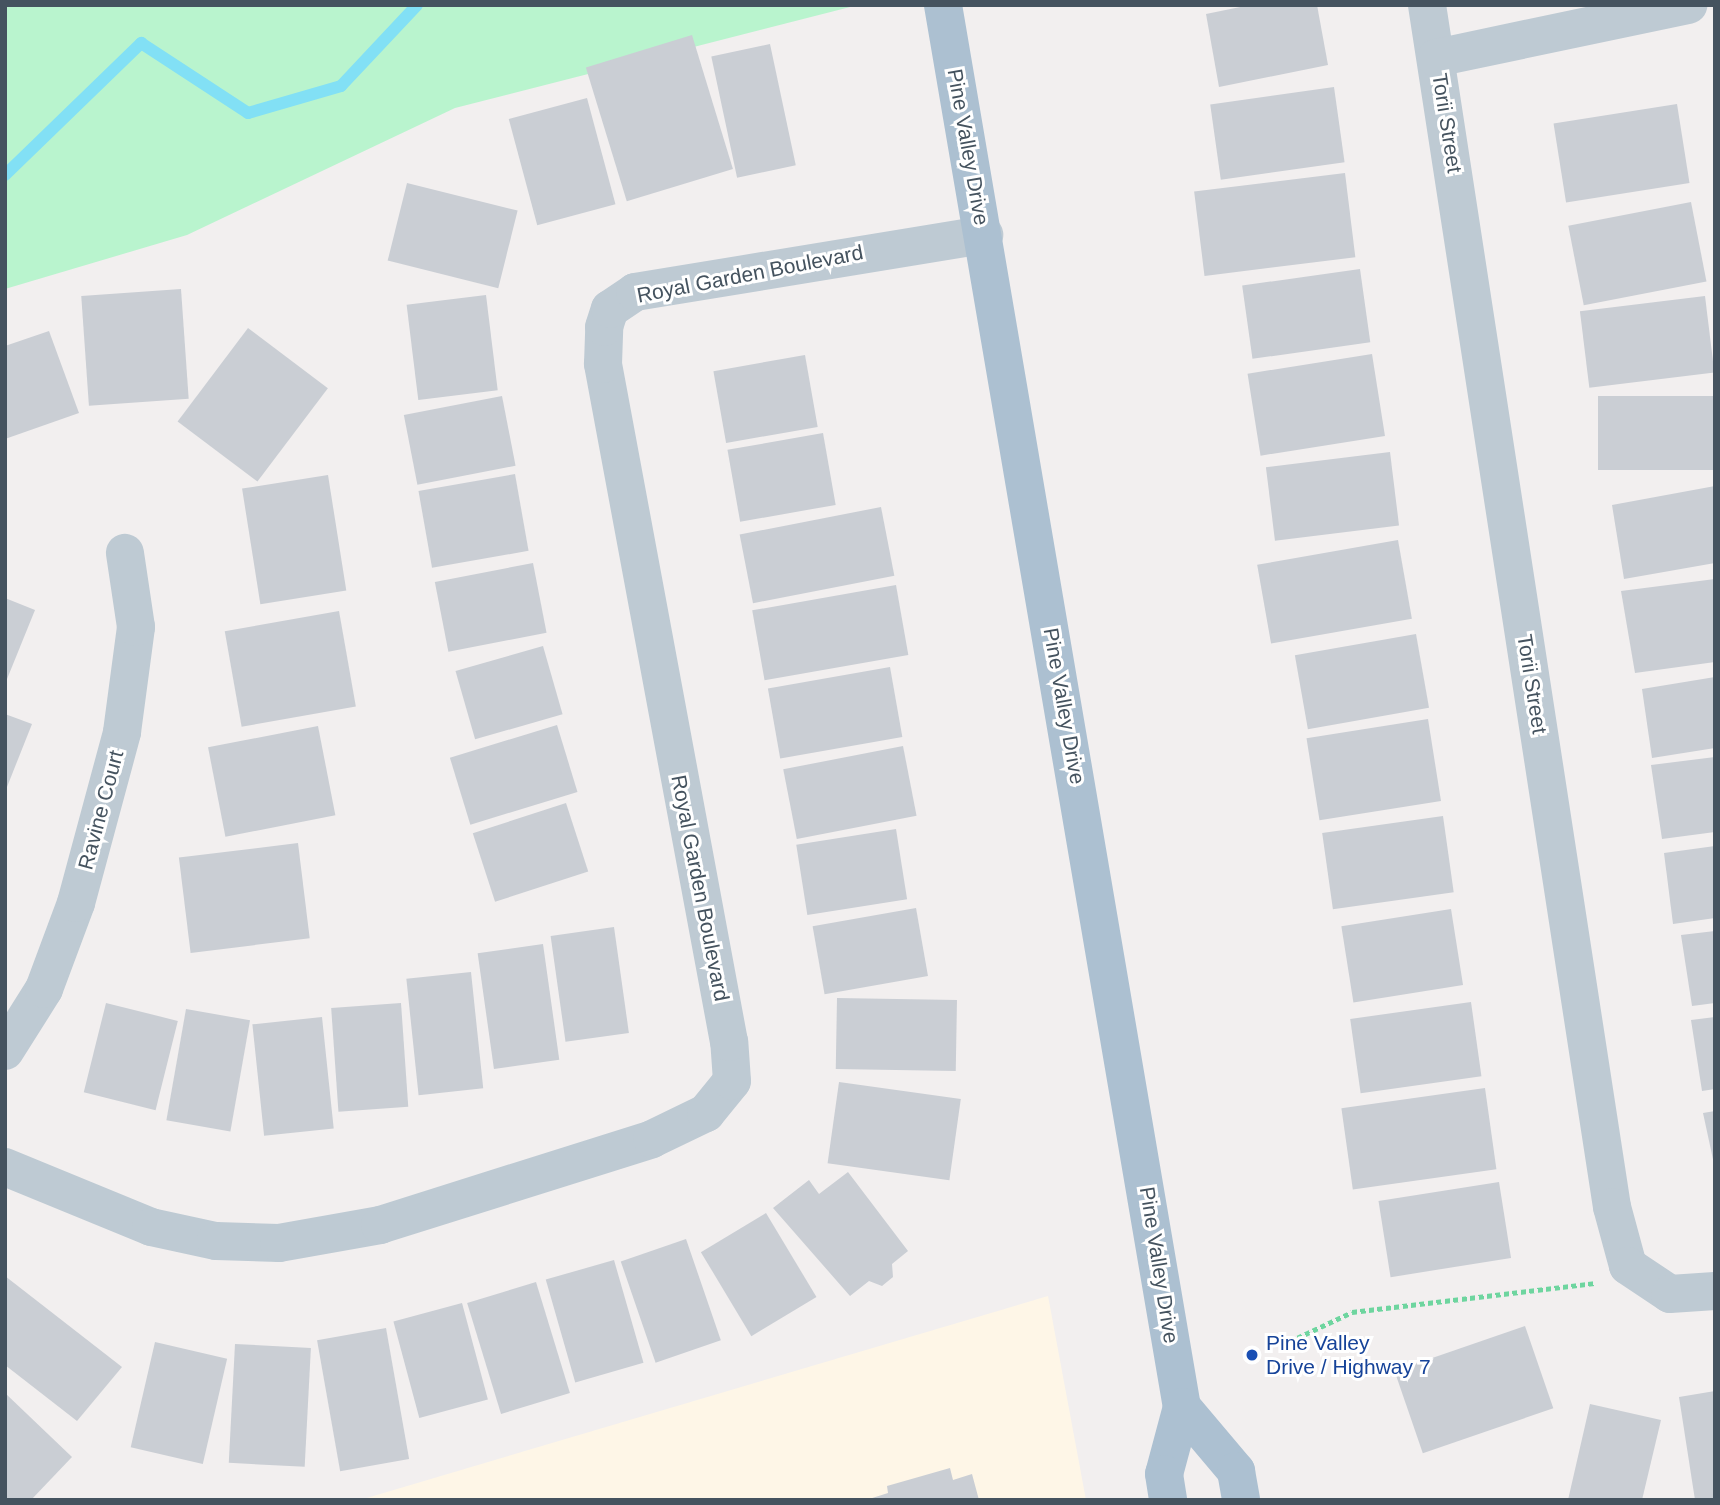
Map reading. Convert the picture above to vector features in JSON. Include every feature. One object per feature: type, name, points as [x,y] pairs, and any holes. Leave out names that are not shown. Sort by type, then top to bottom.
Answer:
[{"type":"main road","name":"Pine Valley Drive","points":[[943,5],[1182,1407],[1164,1474],[1168,1500]]},
{"type":"main road","points":[[1182,1407],[1236,1471],[1241,1500]]},
{"type":"street","name":"Torii Street","points":[[1427,5],[1612,1207],[1628,1266],[1671,1294],[1715,1291]]},
{"type":"street","points":[[1436,58],[1688,5]]},
{"type":"street","name":"Royal Garden Boulevard","points":[[5,1167],[151,1227],[216,1241],[279,1243],[380,1225],[652,1139],[706,1113],[732,1081],[729,1042],[603,364],[604,327],[610,309],[635,292],[984,235]]},
{"type":"street","name":"Ravine Court","points":[[5,1051],[44,989],[76,903],[122,732],[136,627],[125,553]]},
{"type":"path","points":[[1283,1345],[1352,1312],[1595,1283]]},
{"type":"shaded area","points":[[1048,1296],[1086,1500],[360,1500]]},
{"type":"green space","points":[[5,5],[858,5],[455,108],[187,235],[5,289]]},
{"type":"building","points":[[1250,5],[1317,5],[1328,65],[1219,87],[1206,14]]},
{"type":"building","points":[[692,35],[733,169],[627,201],[586,67]]},
{"type":"building","points":[[770,44],[796,165],[737,178],[711,56]]},
{"type":"building","points":[[1334,87],[1345,162],[1221,180],[1210,104]]},
{"type":"building","points":[[587,98],[615,204],[537,225],[509,119]]},
{"type":"building","points":[[1677,104],[1690,183],[1566,203],[1554,124]]},
{"type":"building","points":[[1345,173],[1355,257],[1204,276],[1194,192]]},
{"type":"building","points":[[407,183],[518,211],[498,288],[388,261]]},
{"type":"building","points":[[1691,202],[1706,282],[1584,305],[1568,226]]},
{"type":"building","points":[[1360,269],[1370,342],[1252,359],[1242,286]]},
{"type":"building","points":[[181,289],[189,399],[89,406],[81,296]]},
{"type":"building","points":[[486,295],[498,390],[418,400],[407,305]]},
{"type":"building","points":[[1705,296],[1714,372],[1589,388],[1580,311]]},
{"type":"building","points":[[248,328],[328,388],[257,482],[178,421]]},
{"type":"building","points":[[49,331],[79,413],[5,439],[5,346]]},
{"type":"building","points":[[1372,354],[1385,436],[1261,456],[1248,374]]},
{"type":"building","points":[[805,355],[818,427],[726,443],[713,371]]},
{"type":"building","points":[[502,396],[516,466],[417,485],[404,415]]},
{"type":"building","points":[[1598,396],[1715,396],[1715,470],[1598,470]]},
{"type":"building","points":[[823,433],[836,505],[740,522],[727,450]]},
{"type":"building","points":[[1390,452],[1399,525],[1275,541],[1266,467]]},
{"type":"building","points":[[515,474],[529,551],[432,568],[418,491]]},
{"type":"building","points":[[328,475],[346,591],[260,604],[242,489]]},
{"type":"building","points":[[1715,486],[1715,563],[1624,579],[1612,505]]},
{"type":"building","points":[[881,507],[894,576],[753,603],[740,534]]},
{"type":"building","points":[[1398,540],[1412,619],[1271,644],[1257,565]]},
{"type":"building","points":[[533,563],[547,633],[448,652],[435,582]]},
{"type":"building","points":[[1715,579],[1715,662],[1635,673],[1621,591]]},
{"type":"building","points":[[896,585],[908,655],[765,680],[752,610]]},
{"type":"building","points":[[5,598],[35,610],[5,684]]},
{"type":"building","points":[[339,611],[356,707],[242,727],[225,631]]},
{"type":"building","points":[[1416,634],[1429,708],[1308,729],[1295,655]]},
{"type":"building","points":[[543,646],[563,714],[475,739],[456,671]]},
{"type":"building","points":[[890,667],[902,737],[780,758],[768,689]]},
{"type":"building","points":[[1715,677],[1715,748],[1652,758],[1642,689]]},
{"type":"building","points":[[5,714],[32,724],[5,792]]},
{"type":"building","points":[[1428,719],[1441,801],[1319,820],[1307,738]]},
{"type":"building","points":[[557,725],[577,792],[470,825],[450,758]]},
{"type":"building","points":[[318,726],[335,815],[225,837],[208,747]]},
{"type":"building","points":[[903,746],[917,816],[797,839],[783,769]]},
{"type":"building","points":[[1715,757],[1715,832],[1662,839],[1651,765]]},
{"type":"building","points":[[566,803],[588,871],[495,902],[473,833]]},
{"type":"building","points":[[1443,816],[1454,892],[1333,909],[1322,833]]},
{"type":"building","points":[[896,829],[907,899],[807,915],[796,845]]},
{"type":"building","points":[[298,843],[310,938],[191,953],[179,858]]},
{"type":"building","points":[[1715,846],[1715,918],[1673,924],[1664,853]]},
{"type":"building","points":[[916,908],[928,976],[825,994],[813,926]]},
{"type":"building","points":[[1451,909],[1463,985],[1353,1002],[1341,926]]},
{"type":"building","points":[[614,927],[629,1033],[566,1042],[551,936]]},
{"type":"building","points":[[1715,931],[1715,1003],[1692,1006],[1681,935]]},
{"type":"building","points":[[543,944],[559,1060],[494,1069],[478,953]]},
{"type":"building","points":[[471,972],[483,1088],[419,1095],[406,979]]},
{"type":"building","points":[[837,998],[957,1000],[956,1071],[836,1069]]},
{"type":"building","points":[[1471,1002],[1481,1076],[1361,1093],[1350,1019]]},
{"type":"building","points":[[106,1003],[178,1021],[156,1110],[84,1092]]},
{"type":"building","points":[[401,1003],[408,1107],[338,1112],[331,1008]]},
{"type":"building","points":[[186,1009],[250,1020],[230,1132],[166,1120]]},
{"type":"building","points":[[322,1017],[334,1128],[264,1136],[252,1024]]},
{"type":"building","points":[[1715,1017],[1715,1089],[1702,1091],[1691,1020]]},
{"type":"building","points":[[839,1082],[961,1099],[949,1180],[828,1163]]},
{"type":"building","points":[[1485,1088],[1496,1169],[1353,1189],[1341,1108]]},
{"type":"building","points":[[1715,1111],[1715,1164],[1714,1164],[1703,1113]]},
{"type":"building","points":[[848,1172],[908,1251],[892,1264],[893,1277],[882,1286],[869,1281],[850,1296],[773,1208],[809,1180],[819,1194]]},
{"type":"building","points":[[1499,1182],[1511,1258],[1391,1277],[1379,1201]]},
{"type":"building","points":[[766,1213],[816,1297],[751,1336],[701,1252]]},
{"type":"building","points":[[686,1239],[721,1340],[656,1363],[621,1261]]},
{"type":"building","points":[[614,1260],[643,1363],[575,1382],[546,1280]]},
{"type":"building","points":[[5,1276],[122,1367],[77,1421],[5,1365]]},
{"type":"building","points":[[536,1282],[570,1393],[501,1414],[467,1303]]},
{"type":"building","points":[[462,1303],[488,1400],[419,1418],[393,1321]]},
{"type":"building","points":[[1525,1326],[1553,1408],[1423,1453],[1395,1371]]},
{"type":"building","points":[[386,1328],[409,1459],[340,1471],[317,1340]]},
{"type":"building","points":[[155,1342],[227,1359],[203,1464],[131,1447]]},
{"type":"building","points":[[235,1344],[311,1348],[305,1467],[229,1463]]},
{"type":"building","points":[[1715,1391],[1715,1500],[1695,1500],[1679,1397]]},
{"type":"building","points":[[5,1393],[72,1457],[31,1500],[5,1500]]},
{"type":"building","points":[[1590,1404],[1661,1420],[1642,1500],[1568,1500]]},
{"type":"building","points":[[950,1468],[953,1480],[972,1474],[979,1500],[866,1500],[888,1493],[887,1486]]},
{"type":"waterway","points":[[5,175],[141,43],[248,113],[341,86],[417,5]]},
{"type":"place","name":"Pine Valley Drive / Highway 7","points":[[1252,1355]]}]
